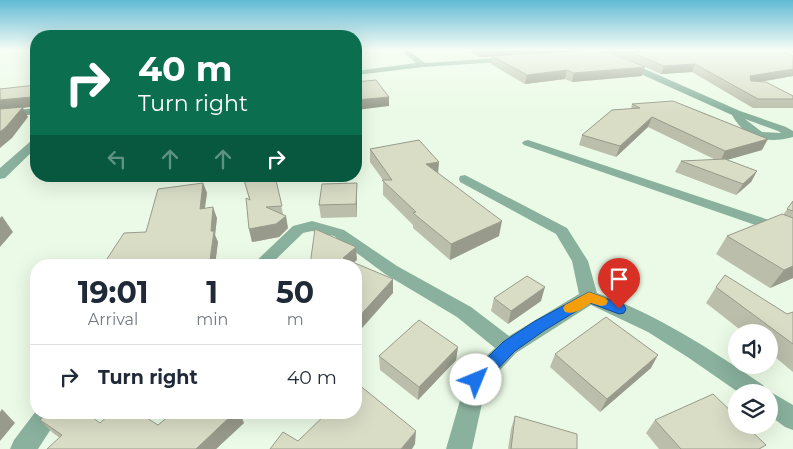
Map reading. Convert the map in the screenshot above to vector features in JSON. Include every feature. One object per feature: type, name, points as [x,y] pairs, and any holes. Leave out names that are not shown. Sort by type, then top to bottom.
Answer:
[{"type":"street","points":[[640,71],[736,113]]},
{"type":"street","points":[[0,115],[30,112]]},
{"type":"street","points":[[528,143],[793,233]]},
{"type":"street","points":[[0,175],[30,148]]},
{"type":"street","points":[[465,179],[562,231],[580,261],[589,298]]},
{"type":"street","points":[[266,259],[298,229],[312,226],[339,233],[391,270],[464,312],[509,347]]},
{"type":"street","points":[[459,449],[476,380],[509,347],[540,326],[589,298]]},
{"type":"street","points":[[589,298],[635,316],[713,362],[744,384]]},
{"type":"street","points":[[778,408],[793,419]]},
{"type":"street","points":[[22,449],[45,419]]},
{"type":"building","points":[[520,71],[559,71],[527,75]]},
{"type":"building","points":[[569,71],[598,71],[574,73]]},
{"type":"building","points":[[708,71],[781,71],[750,76],[751,81],[766,82],[793,96],[793,99],[758,99]]},
{"type":"building","points":[[376,80],[389,97],[362,99],[362,81]]},
{"type":"building","points":[[30,86],[30,97],[0,100],[0,89]]},
{"type":"building","points":[[673,101],[768,139],[725,151],[652,117],[620,146],[582,135],[612,110],[640,108],[632,104]]},
{"type":"building","points":[[23,107],[6,127],[0,132],[0,109]]},
{"type":"building","points":[[419,140],[439,162],[426,164],[502,221],[451,244],[413,213],[416,212],[382,180],[392,180],[370,149]]},
{"type":"building","points":[[725,159],[757,171],[743,184],[681,161]]},
{"type":"building","points":[[245,182],[276,182],[282,206],[266,207],[286,216],[276,224],[249,229],[246,198],[250,200]]},
{"type":"building","points":[[203,183],[200,209],[213,207],[211,231],[214,231],[210,259],[107,259],[124,233],[146,232],[158,189]]},
{"type":"building","points":[[357,183],[356,204],[319,205],[322,184]]},
{"type":"building","points":[[793,201],[793,211],[787,209]]},
{"type":"building","points":[[782,214],[793,218],[793,266],[784,270],[727,236]]},
{"type":"building","points":[[315,229],[356,247],[343,258],[345,259],[311,259]]},
{"type":"building","points":[[362,266],[393,279],[362,313]]},
{"type":"building","points":[[725,275],[787,314],[793,312],[793,344],[778,333],[778,324],[766,324],[716,287]]},
{"type":"building","points":[[527,276],[545,287],[511,311],[494,298]]},
{"type":"building","points":[[606,317],[658,355],[607,399],[555,354]]},
{"type":"building","points":[[419,320],[458,347],[419,387],[379,356]]},
{"type":"building","points":[[362,387],[416,431],[401,449],[270,449],[283,432],[298,441],[321,419],[362,419]]},
{"type":"building","points":[[713,394],[728,408],[728,434],[754,434],[766,445],[759,449],[681,449],[655,420]]},
{"type":"building","points":[[515,416],[577,434],[577,449],[511,449]]},
{"type":"building","points":[[95,419],[100,423],[104,419],[148,419],[158,425],[165,419],[228,419],[196,449],[47,449],[62,435],[40,420]]},
{"type":"slow traffic","points":[[570,308],[589,298],[601,301]]},
{"type":"route","points":[[476,380],[509,347],[540,326],[589,298],[619,309]]}]
